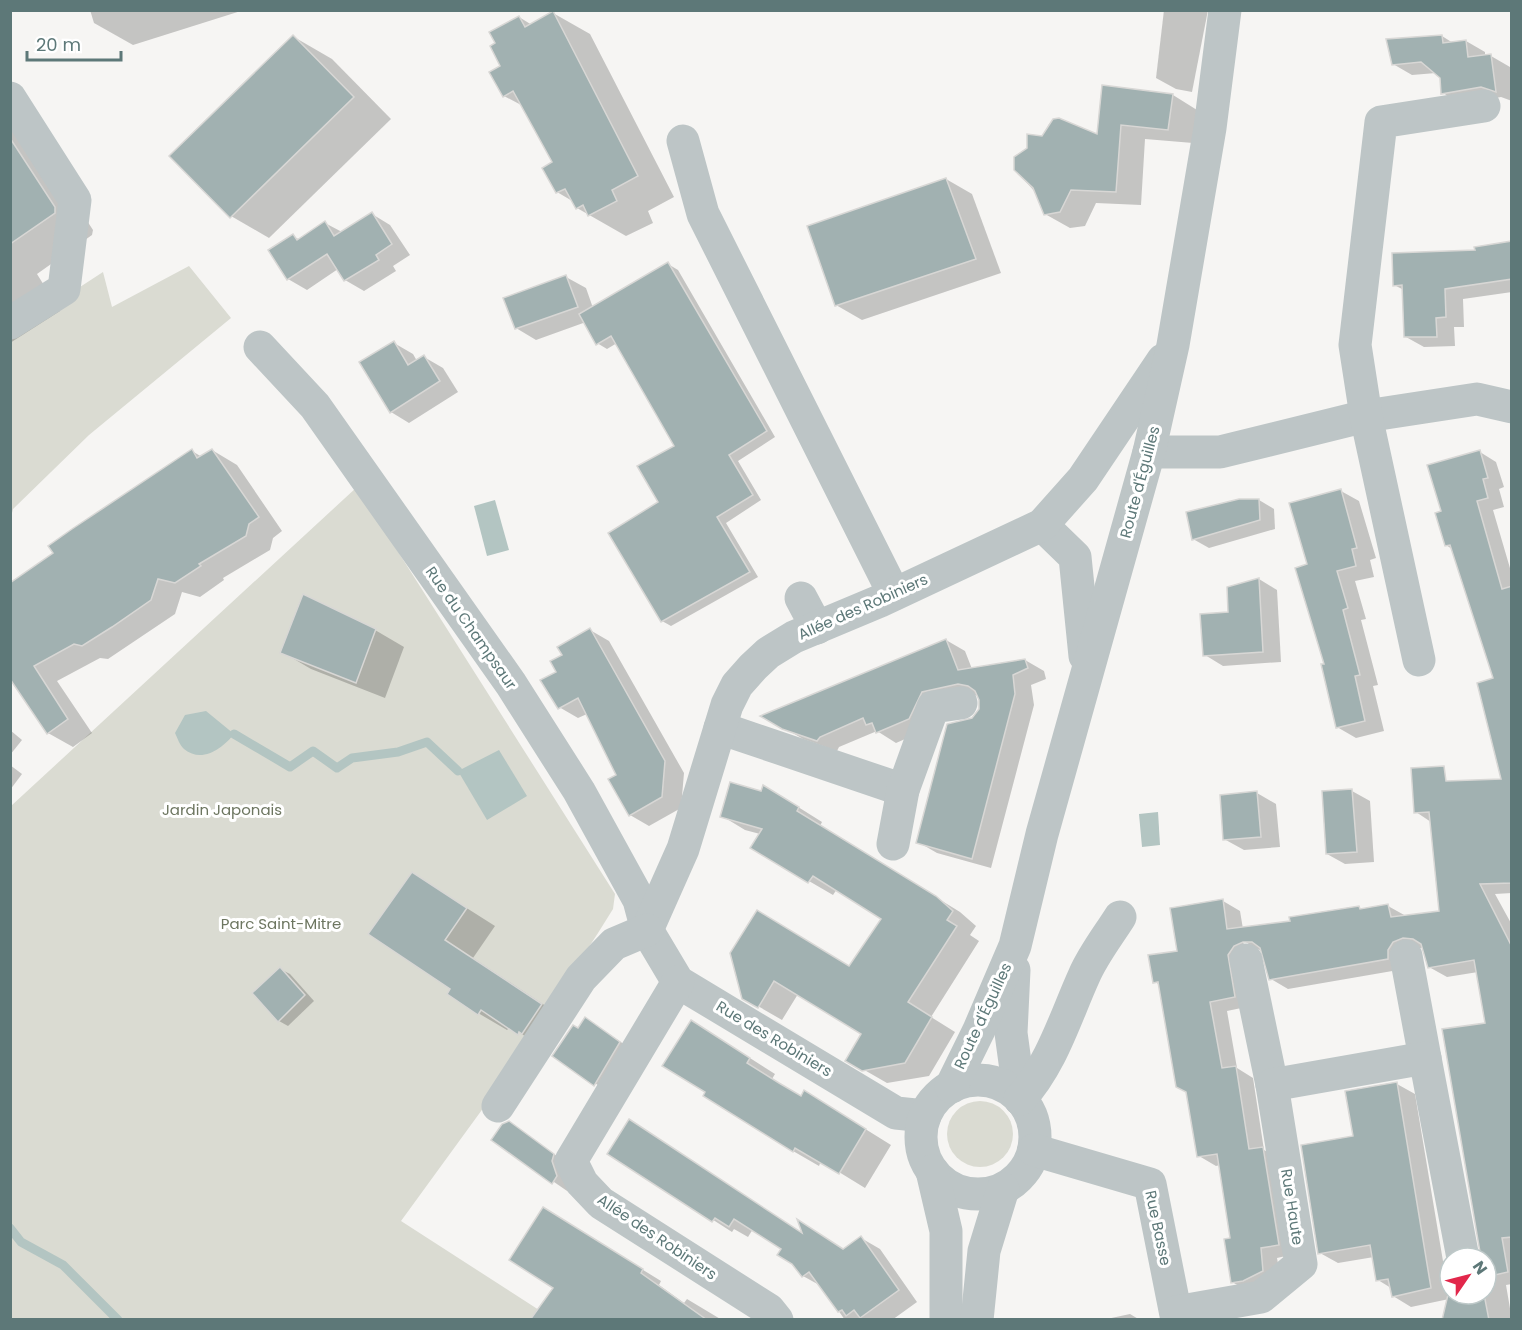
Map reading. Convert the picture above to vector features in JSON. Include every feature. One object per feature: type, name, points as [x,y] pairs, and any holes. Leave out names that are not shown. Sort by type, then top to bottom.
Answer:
[{"type":"street","name":"Route d'Éguilles","points":[[951,1087],[979,1030],[1015,946],[1042,834],[1149,452],[1173,345],[1210,128],[1225,10]]},
{"type":"street","points":[[10,98],[75,200],[64,289],[10,323]]},
{"type":"street","points":[[1419,660],[1366,417],[1355,345],[1381,122],[1484,106]]},
{"type":"street","points":[[683,141],[703,214],[894,594]]},
{"type":"street","name":"Allée des Robiniers","points":[[647,930],[683,849],[720,728],[737,684],[753,667],[777,648],[1042,525],[1083,479],[1173,345]]},
{"type":"street","name":"Rue du Champsaur","points":[[260,347],[315,406],[511,684],[579,791],[639,900],[647,930]]},
{"type":"street","points":[[1149,452],[1220,452],[1366,417],[1477,399],[1512,407]]},
{"type":"street","points":[[1042,525],[1075,557],[1087,678]]},
{"type":"street","points":[[801,598],[817,628]]},
{"type":"street","points":[[893,844],[903,790],[933,707],[961,703]]},
{"type":"street","points":[[720,728],[903,790]]},
{"type":"street","points":[[1020,1099],[1035,1083],[1053,1049],[1085,973],[1120,917]]},
{"type":"street","points":[[498,1106],[606,938],[647,930]]},
{"type":"street","name":"Rue des Robiniers","points":[[647,930],[678,982],[896,1113],[925,1116]]},
{"type":"street","name":"Route d'Éguilles","points":[[1015,946],[1011,1033],[1020,1099]]},
{"type":"street","points":[[1406,956],[1461,1246]]},
{"type":"street","name":"Rue Haute","points":[[1177,1316],[1261,1297],[1301,1264],[1272,1085],[1246,960]]},
{"type":"street","name":"Allée des Robiniers","points":[[678,982],[571,1161],[582,1184],[602,1203],[769,1310],[777,1320]]},
{"type":"street","points":[[1272,1085],[1425,1058]]},
{"type":"street","points":[[932,1171],[946,1185],[964,1193],[984,1194],[1003,1189],[1017,1179],[1028,1166],[1034,1150],[1035,1132],[1030,1114],[1020,1099],[1006,1087],[988,1081],[969,1081],[951,1087],[936,1098],[925,1116],[921,1143],[932,1171],[946,1231],[946,1320]]},
{"type":"street","name":"Rue Basse","points":[[1034,1150],[1150,1184],[1177,1316]]},
{"type":"street","points":[[977,1320],[984,1251],[1003,1189]]},
{"type":"green space","points":[[189,266],[231,318],[89,435],[13,509],[11,517],[11,332],[103,272],[112,307]]},
{"type":"green space","name":"Parc Saint-Mitre","points":[[357,487],[615,894],[613,909],[598,933],[484,1107],[401,1221],[553,1319],[11,1319],[11,806]]},
{"type":"green space","points":[[980,1101],[992,1104],[1003,1111],[1010,1122],[1013,1134],[1010,1146],[1003,1157],[992,1164],[980,1167],[968,1164],[957,1157],[950,1146],[947,1134],[950,1122],[957,1111],[968,1104]]},
{"type":"shaded area","points":[[495,500],[509,550],[487,556],[474,506]]},
{"type":"shaded area","points":[[206,711],[234,734],[218,749],[205,755],[198,755],[183,748],[175,733],[185,715]]},
{"type":"shaded area","points":[[499,750],[527,796],[487,820],[458,771]]},
{"type":"shaded area","points":[[1158,812],[1160,845],[1142,847],[1139,814]]},
{"type":"building","points":[[553,11],[638,176],[612,190],[617,201],[588,216],[583,205],[576,209],[565,189],[556,193],[542,168],[552,162],[513,91],[503,97],[489,72],[500,66],[490,46],[495,43],[489,32],[519,16],[525,27]]},
{"type":"building","points":[[293,35],[354,97],[230,218],[169,156]]},
{"type":"building","points":[[1442,35],[1443,43],[1466,40],[1468,57],[1491,54],[1496,92],[1481,87],[1441,94],[1440,78],[1421,62],[1392,65],[1386,39]]},
{"type":"building","points":[[1102,85],[1173,94],[1168,130],[1121,125],[1116,192],[1071,190],[1060,212],[1044,215],[1033,188],[1014,170],[1014,157],[1027,148],[1027,134],[1042,136],[1053,119],[1059,118],[1097,134]]},
{"type":"building","points":[[10,138],[55,207],[55,213],[10,244]]},
{"type":"building","points":[[946,178],[976,259],[835,306],[807,226]]},
{"type":"building","points":[[372,212],[392,244],[376,255],[379,260],[344,281],[327,254],[287,280],[268,250],[293,234],[297,240],[325,221],[334,236]]},
{"type":"building","points":[[1512,241],[1512,279],[1445,289],[1446,317],[1436,318],[1437,337],[1404,337],[1402,285],[1393,286],[1392,253],[1475,250],[1474,247]]},
{"type":"building","points":[[668,262],[767,431],[729,455],[753,495],[717,517],[750,572],[661,622],[608,533],[658,502],[637,466],[674,446],[611,336],[596,345],[579,314]]},
{"type":"building","points":[[566,275],[578,307],[515,329],[503,298]]},
{"type":"building","points":[[394,341],[408,365],[424,355],[440,381],[390,413],[359,362]]},
{"type":"building","points":[[192,449],[197,458],[212,449],[259,517],[249,524],[246,536],[199,564],[201,566],[175,583],[158,579],[151,600],[112,627],[82,646],[74,644],[34,666],[68,719],[47,734],[10,679],[10,583],[53,553],[48,546]]},
{"type":"building","points":[[1480,450],[1488,478],[1483,479],[1488,498],[1477,501],[1502,589],[1512,586],[1512,883],[1480,884],[1512,947],[1512,1237],[1502,1238],[1508,1272],[1498,1274],[1498,1246],[1479,1246],[1442,1029],[1485,1023],[1474,960],[1428,968],[1421,944],[1413,939],[1403,938],[1393,942],[1388,950],[1388,959],[1269,980],[1260,948],[1252,942],[1243,942],[1234,946],[1228,955],[1235,997],[1210,1002],[1222,1068],[1236,1066],[1249,1149],[1263,1147],[1279,1245],[1261,1248],[1263,1271],[1243,1281],[1231,1283],[1224,1239],[1230,1238],[1217,1154],[1197,1157],[1186,1092],[1176,1087],[1158,982],[1153,983],[1148,955],[1177,951],[1170,908],[1223,899],[1227,929],[1290,921],[1289,917],[1359,906],[1360,909],[1388,904],[1391,917],[1439,911],[1429,812],[1414,813],[1411,768],[1444,766],[1446,781],[1501,779],[1477,683],[1493,678],[1450,545],[1445,546],[1435,513],[1441,511],[1427,465]]},
{"type":"building","points":[[1341,489],[1357,548],[1352,549],[1356,566],[1337,571],[1348,608],[1343,610],[1360,675],[1355,676],[1365,721],[1336,728],[1321,664],[1324,664],[1295,568],[1307,564],[1289,503]]},
{"type":"building","points":[[1239,499],[1259,499],[1260,520],[1192,540],[1186,512]]},
{"type":"building","points":[[1259,578],[1263,652],[1203,656],[1200,614],[1228,612],[1227,587]]},
{"type":"building","points":[[303,594],[376,629],[356,683],[280,653]]},
{"type":"building","points":[[590,628],[665,761],[662,797],[629,816],[608,779],[616,775],[578,698],[558,709],[540,680],[556,672],[550,661],[562,655],[557,647]]},
{"type":"building","points":[[946,639],[958,670],[1025,659],[1028,668],[1013,675],[1015,694],[972,859],[916,843],[947,724],[972,718],[979,709],[979,700],[975,691],[968,686],[958,684],[922,692],[909,719],[876,733],[872,723],[866,725],[863,718],[820,737],[817,741],[782,729],[760,716]]},
{"type":"building","points":[[730,782],[761,791],[763,785],[799,807],[797,811],[936,896],[953,911],[947,920],[957,926],[908,1002],[932,1017],[905,1063],[862,1071],[845,1061],[861,1034],[774,981],[758,1008],[742,999],[730,953],[757,910],[849,966],[881,919],[813,876],[808,883],[750,848],[762,829],[720,817]]},
{"type":"building","points":[[1352,789],[1357,852],[1326,854],[1322,791]]},
{"type":"building","points":[[1257,791],[1261,837],[1223,840],[1220,795]]},
{"type":"building","points":[[412,872],[467,908],[445,940],[542,1004],[522,1034],[519,1032],[518,1035],[481,1010],[478,1015],[447,994],[450,989],[368,934]]},
{"type":"building","points":[[280,967],[305,995],[278,1022],[252,993]]},
{"type":"building","points":[[585,1017],[620,1042],[594,1086],[552,1056],[573,1025],[578,1028]]},
{"type":"building","points":[[691,1020],[750,1058],[747,1063],[779,1083],[801,1096],[804,1090],[866,1129],[839,1174],[795,1148],[793,1152],[703,1096],[705,1092],[662,1066]]},
{"type":"building","points":[[1397,1082],[1431,1288],[1392,1297],[1388,1279],[1376,1281],[1370,1245],[1318,1254],[1301,1145],[1353,1136],[1345,1091]]},
{"type":"building","points":[[629,1119],[802,1233],[797,1219],[843,1249],[861,1236],[899,1290],[860,1318],[854,1310],[846,1316],[842,1310],[838,1312],[809,1272],[802,1277],[792,1264],[777,1255],[781,1249],[734,1219],[729,1227],[715,1218],[712,1222],[607,1154]]},
{"type":"building","points":[[509,1121],[554,1154],[552,1161],[557,1176],[552,1184],[491,1140],[502,1124]]},
{"type":"building","points":[[543,1207],[643,1269],[641,1273],[707,1320],[530,1320],[553,1288],[509,1260]]},
{"type":"building","points":[[1445,1306],[1486,1306],[1489,1320],[1442,1320]]},
{"type":"waterway","points":[[234,734],[290,767],[313,751],[337,768],[352,758],[398,752],[427,742],[458,771]]},
{"type":"waterway","points":[[10,1228],[21,1242],[63,1265],[118,1320]]},
{"type":"park label","name":"Jardin Japonais","points":[[222,810]]}]
